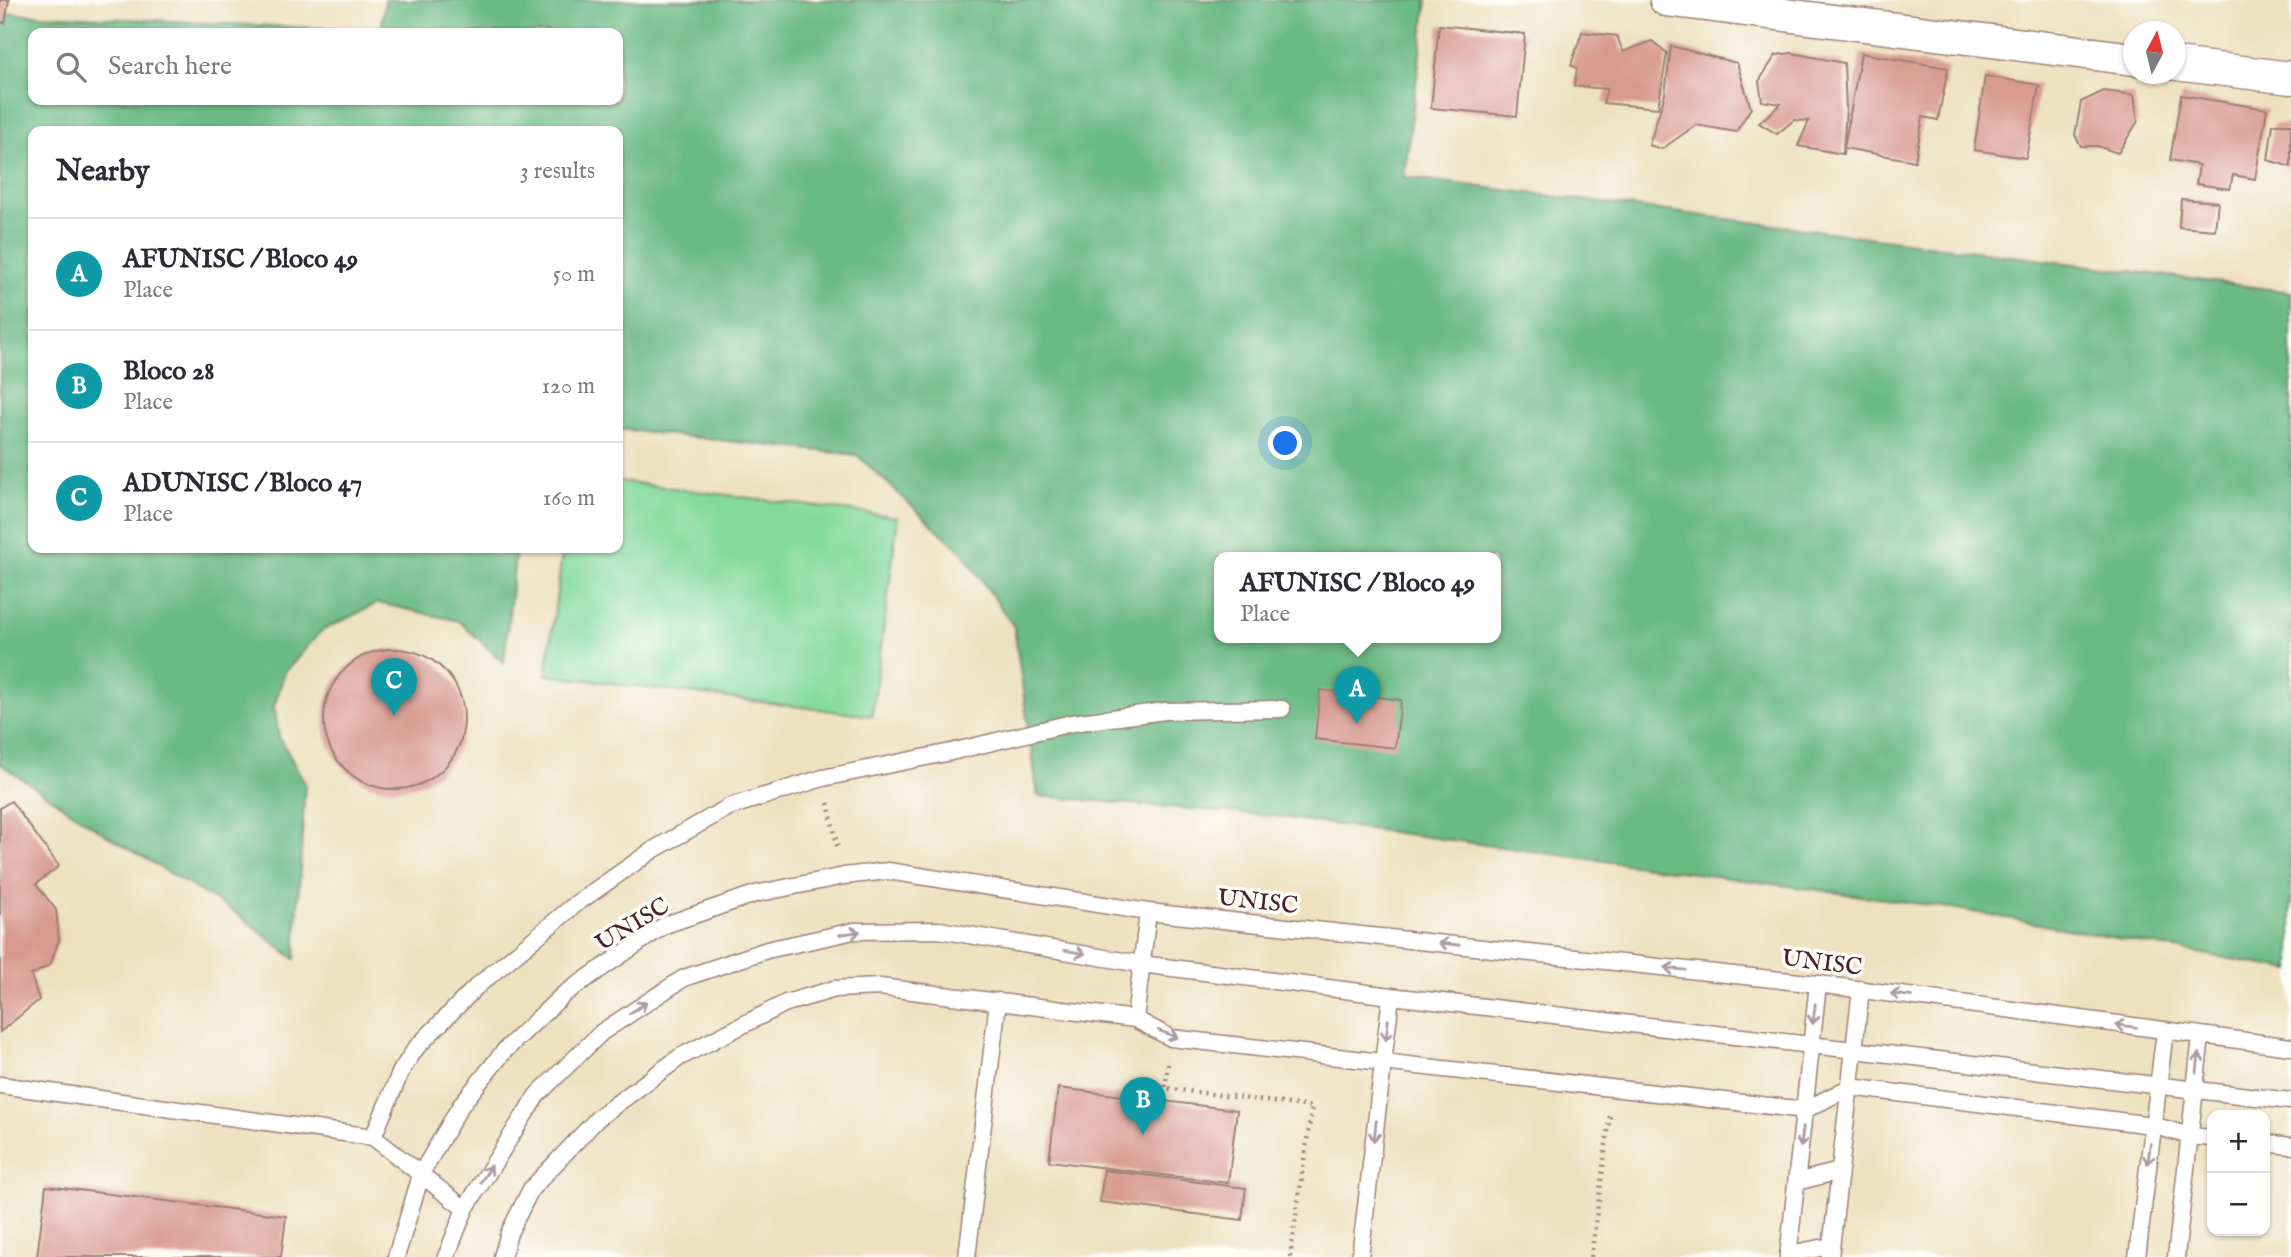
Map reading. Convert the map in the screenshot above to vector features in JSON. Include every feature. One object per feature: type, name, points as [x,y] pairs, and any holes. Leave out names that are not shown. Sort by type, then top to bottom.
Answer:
[{"type":"street","points":[[1666,0],[2123,58]]},
{"type":"street","points":[[2186,65],[2291,78]]},
{"type":"lane","points":[[373,1137],[401,1071],[416,1048],[476,986],[578,903],[653,850],[729,807],[823,778],[1072,723],[1165,711],[1282,709]]},
{"type":"lane","name":"UNISC","points":[[396,1257],[422,1172],[461,1105],[505,1050],[564,994],[664,925],[755,894],[844,876],[888,872],[1148,912],[1861,989],[2291,1047]]},
{"type":"lane","points":[[1135,1018],[1148,912]]},
{"type":"lane","points":[[446,1257],[465,1209],[537,1095],[602,1032],[684,978],[767,950],[854,931],[939,930],[1141,964],[1391,996],[2291,1101]]},
{"type":"lane","points":[[1818,984],[1788,1256],[1830,1251],[1861,989]]},
{"type":"lane","points":[[502,1257],[509,1233],[531,1189],[599,1116],[680,1057],[786,1003],[835,989],[880,987],[998,1000],[1135,1018],[1171,1038],[1805,1110],[1850,1087],[2152,1125],[2190,1136],[2207,1138]]},
{"type":"lane","points":[[1360,1257],[1391,996]]},
{"type":"lane","points":[[967,1257],[998,1000]]},
{"type":"lane","points":[[2137,1257],[2165,1031]]},
{"type":"lane","points":[[2176,1257],[2201,1036]]},
{"type":"lane","points":[[0,1085],[373,1137],[422,1172],[465,1209]]},
{"type":"lane","points":[[2270,1144],[2291,1146]]},
{"type":"lane","points":[[1797,1182],[1840,1171]]},
{"type":"path","points":[[823,778],[844,876]]},
{"type":"path","points":[[1171,1038],[1165,1088],[1312,1107],[1290,1257]]},
{"type":"path","points":[[1591,1257],[1613,1089]]},
{"type":"green space","points":[[385,0],[1427,0],[1404,177],[2291,292],[2291,970],[1957,909],[1273,816],[1038,796],[1014,627],[963,553],[857,455],[623,430],[623,126],[28,126],[28,553],[515,553],[504,663],[459,621],[378,603],[321,631],[285,672],[274,706],[279,737],[305,783],[295,959],[236,913],[106,835],[0,764],[0,13],[318,28],[28,28],[28,105],[623,105],[623,28],[381,28]]},
{"type":"green space","points":[[623,482],[898,517],[872,716],[546,675],[562,553],[623,553]]},
{"type":"building","points":[[0,0],[9,0],[5,23],[0,22]]},
{"type":"building","points":[[1439,25],[1525,34],[1517,116],[1431,108]]},
{"type":"building","points":[[1582,32],[1617,36],[1623,52],[1652,41],[1667,53],[1658,108],[1603,103],[1607,89],[1574,86],[1577,69],[1571,65]]},
{"type":"building","points":[[1671,46],[1737,63],[1751,108],[1736,132],[1696,125],[1662,149],[1649,145],[1665,94]]},
{"type":"building","points":[[1792,53],[1844,63],[1846,109],[1843,154],[1798,146],[1809,121],[1794,120],[1777,134],[1759,123],[1781,104],[1762,101],[1759,81],[1776,55]]},
{"type":"building","points":[[1861,53],[1948,68],[1938,120],[1923,117],[1915,161],[1844,148]]},
{"type":"building","points":[[1985,76],[2039,85],[2026,158],[1974,150]]},
{"type":"building","points":[[2104,91],[2134,95],[2138,121],[2118,153],[2097,146],[2081,146],[2075,135],[2081,102]]},
{"type":"building","points":[[2181,95],[2267,109],[2255,179],[2233,175],[2230,189],[2196,184],[2199,165],[2170,160]]},
{"type":"building","points":[[2273,124],[2291,124],[2291,167],[2268,160]]},
{"type":"building","points":[[2181,199],[2218,202],[2215,230],[2179,227]]},
{"type":"building","points":[[394,649],[421,654],[443,670],[459,692],[464,719],[459,746],[443,768],[421,784],[394,789],[367,784],[345,768],[329,746],[324,719],[329,692],[345,670],[367,654]]},
{"type":"building","points":[[1320,690],[1401,700],[1395,748],[1315,739]]},
{"type":"building","points":[[11,801],[59,866],[36,884],[56,910],[59,940],[50,965],[31,975],[39,1000],[0,1032],[0,808]]},
{"type":"building","points":[[1058,1088],[1237,1110],[1228,1183],[1049,1161]]},
{"type":"building","points":[[1104,1170],[1246,1188],[1242,1220],[1100,1202]]},
{"type":"building","points":[[46,1186],[286,1216],[281,1257],[37,1257]]},
{"type":"place","name":"ADUNISC / Bloco 47","points":[[394,716]]},
{"type":"place","name":"AFUNISC / Bloco 49","points":[[1357,724]]},
{"type":"place","name":"Bloco 28","points":[[1143,1135]]}]
